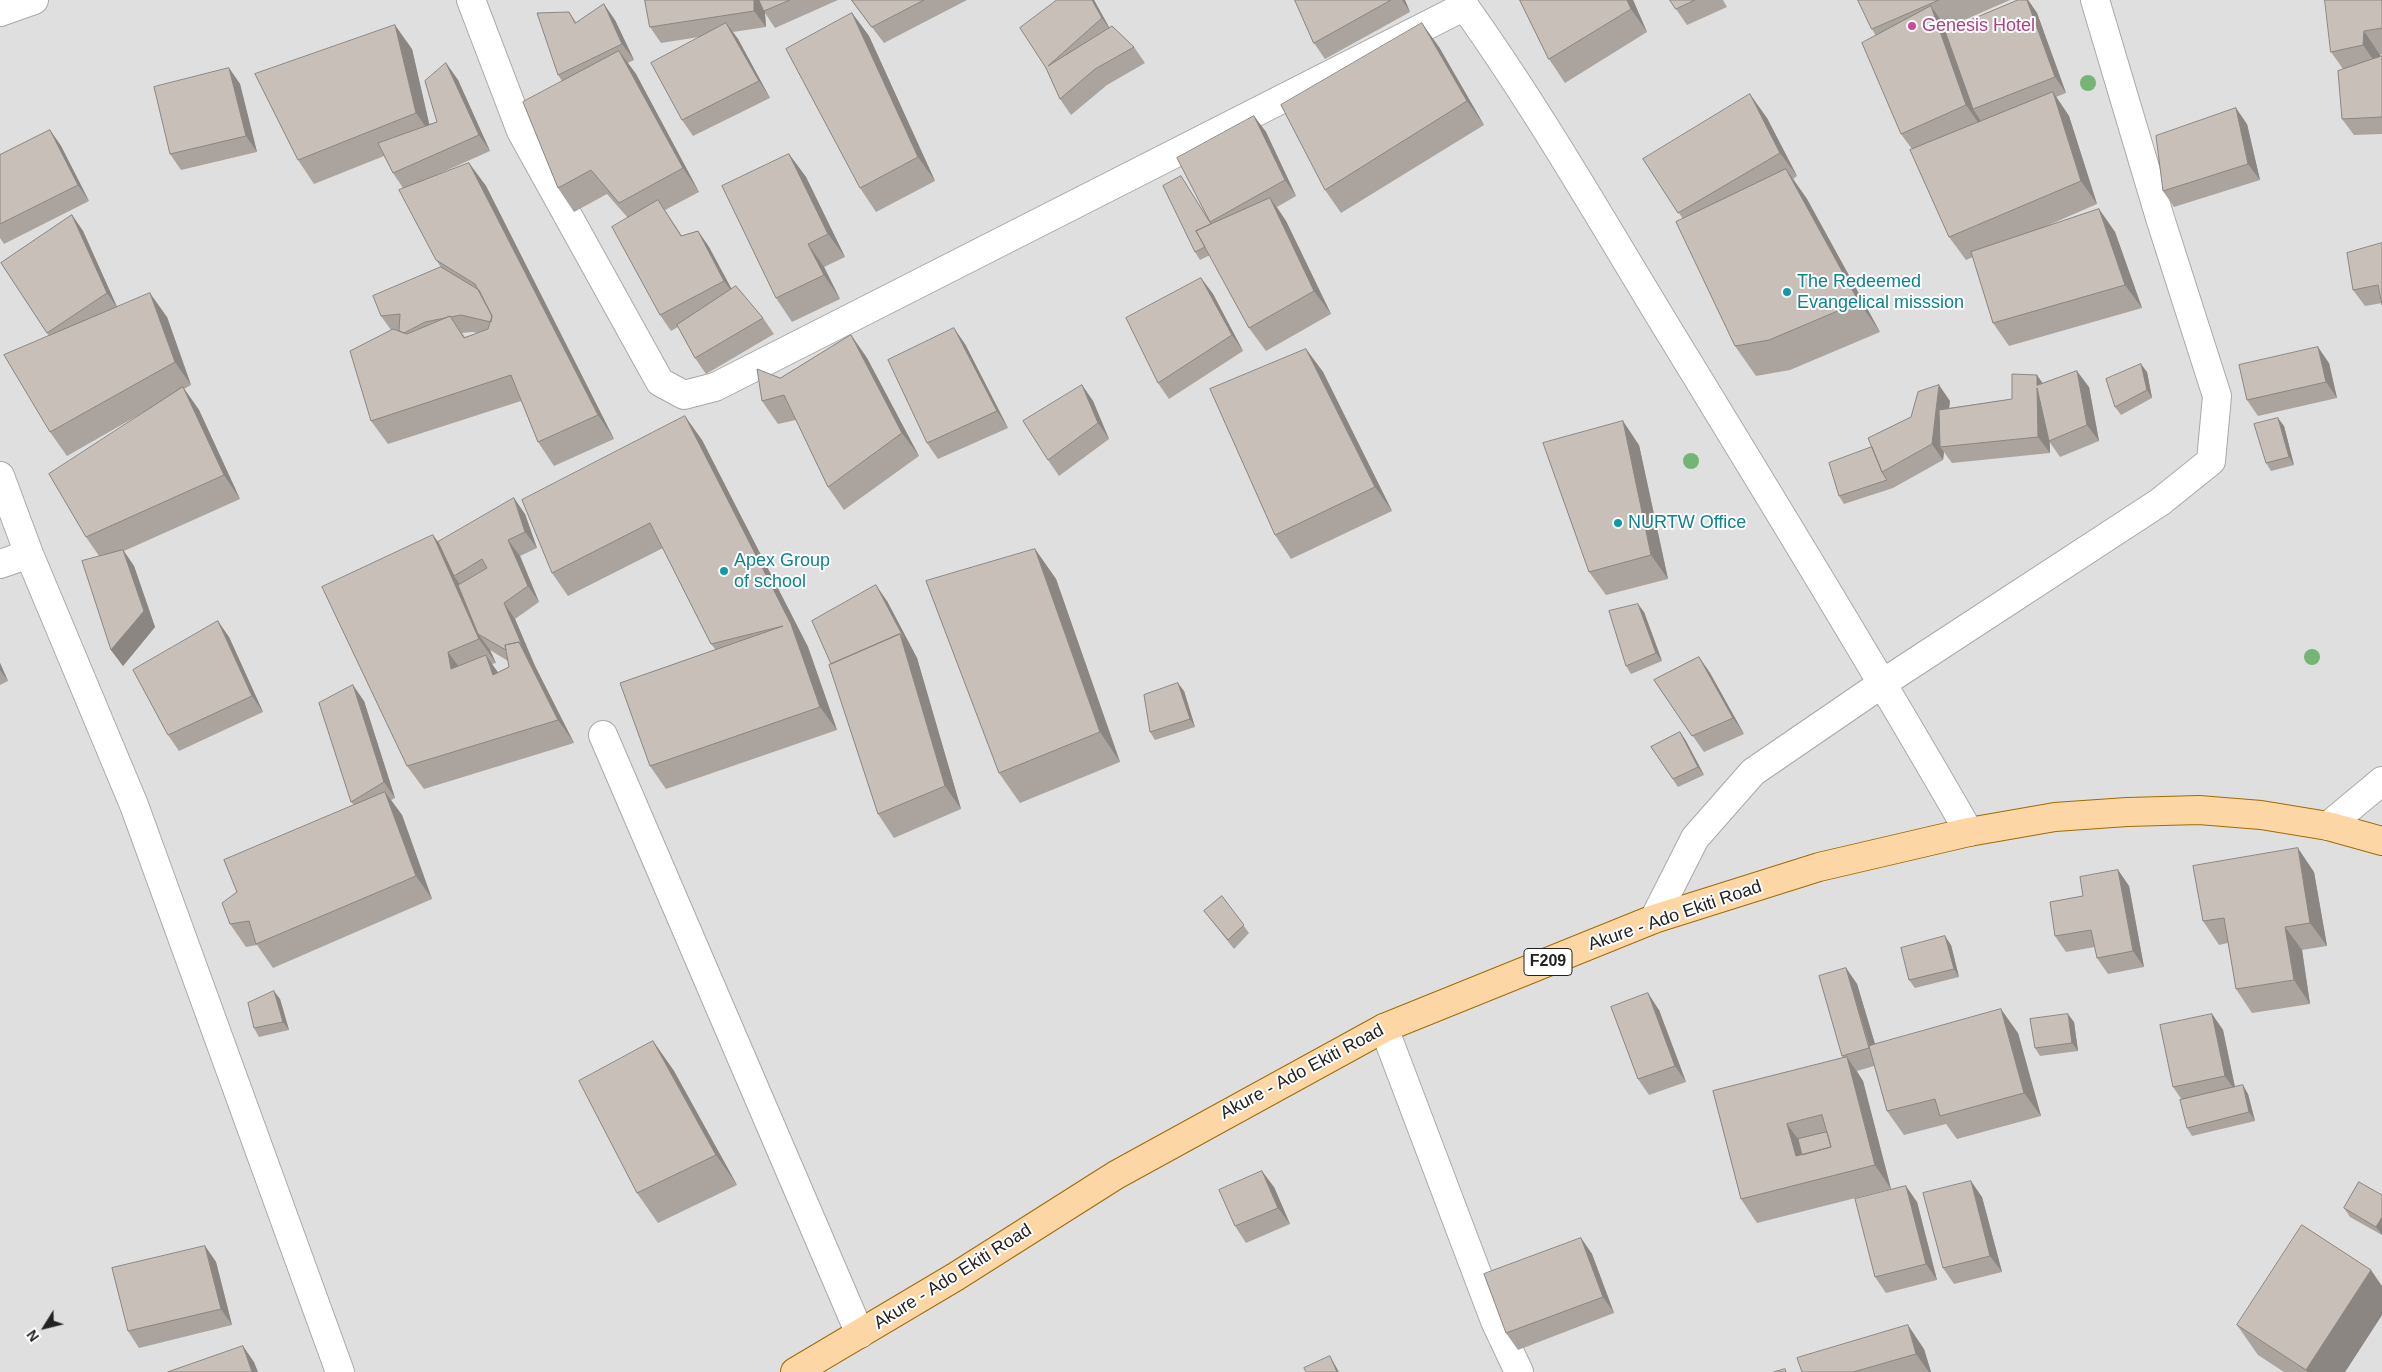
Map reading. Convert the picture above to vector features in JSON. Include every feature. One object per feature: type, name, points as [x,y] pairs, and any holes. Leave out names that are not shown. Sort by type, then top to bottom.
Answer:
[{"type":"main road","name":"Akure - Ado Ekiti Road","points":[[795,1372],[955,1277],[1116,1175],[1384,1028],[1654,919],[1819,867],[1969,832],[2055,817],[2199,810],[2261,815],[2328,826],[2382,841]]},
{"type":"street","points":[[0,12],[34,0]]},
{"type":"street","points":[[471,0],[521,131],[660,382],[684,395],[722,383],[1463,3],[1535,112],[1883,683],[1969,832]]},
{"type":"street","points":[[1654,919],[1695,838],[1754,772],[1883,683],[2160,502],[2211,461],[2217,396],[2160,218],[2095,0]]},
{"type":"street","points":[[0,476],[29,554],[134,805],[340,1372]]},
{"type":"street","points":[[0,564],[29,554]]},
{"type":"street","points":[[603,735],[860,1334]]},
{"type":"street","points":[[2328,826],[2382,781]]},
{"type":"street","points":[[1384,1028],[1494,1321],[1519,1372]]},
{"type":"shaded area","points":[[0,0],[2382,0],[2382,1372],[0,1372]]},
{"type":"building","points":[[645,0],[754,0],[754,11],[650,27]]},
{"type":"building","points":[[759,0],[790,0],[764,11]]},
{"type":"building","points":[[852,0],[924,0],[872,27]]},
{"type":"building","points":[[1057,0],[1092,0],[1102,18],[1048,66],[1112,26],[1134,47],[1095,69],[1060,99],[1046,68],[1020,28]]},
{"type":"building","points":[[1295,0],[1391,0],[1314,43]]},
{"type":"building","points":[[1520,0],[1627,0],[1631,9],[1549,59]]},
{"type":"building","points":[[1670,0],[1695,0],[1676,9]]},
{"type":"building","points":[[1858,0],[1939,0],[1872,29]]},
{"type":"building","points":[[2018,0],[2027,0],[2055,77],[1973,109],[1945,31]]},
{"type":"building","points":[[2325,0],[2382,0],[2382,28],[2364,31],[2363,45],[2331,52]]},
{"type":"building","points":[[604,4],[622,44],[558,75],[537,13],[569,12],[575,23]]},
{"type":"building","points":[[1931,6],[1966,105],[1901,134],[1862,43]]},
{"type":"building","points":[[852,13],[918,157],[860,188],[786,49]]},
{"type":"building","points":[[726,23],[759,81],[682,120],[651,63]]},
{"type":"building","points":[[1422,23],[1467,101],[1325,190],[1281,105]]},
{"type":"building","points":[[395,25],[416,113],[298,160],[255,74]]},
{"type":"building","points":[[619,51],[683,168],[619,203],[591,170],[558,188],[523,102]]},
{"type":"building","points":[[2382,56],[2382,117],[2342,119],[2338,71]]},
{"type":"building","points":[[446,63],[479,135],[393,173],[378,143],[437,122],[425,81]]},
{"type":"building","points":[[229,68],[246,136],[170,154],[154,87]]},
{"type":"building","points":[[2053,92],[2081,181],[1949,237],[1910,150]]},
{"type":"building","points":[[1750,94],[1780,153],[1678,213],[1643,159]]},
{"type":"building","points":[[2236,108],[2248,164],[2163,191],[2156,136]]},
{"type":"building","points":[[1254,116],[1285,180],[1210,222],[1177,158]]},
{"type":"building","points":[[50,130],[78,185],[0,224],[0,155]]},
{"type":"building","points":[[789,154],[828,234],[808,244],[824,275],[776,298],[722,186]]},
{"type":"building","points":[[469,163],[598,415],[538,442],[511,375],[371,421],[350,351],[393,329],[407,334],[450,316],[464,338],[488,329],[492,316],[475,284],[436,260],[399,190]]},
{"type":"building","name":"The Redeemed Evangelical misssion","points":[[1786,169],[1859,302],[1769,340],[1735,346],[1676,222]]},
{"type":"building","points":[[1181,176],[1211,224],[1196,231],[1205,247],[1195,252],[1163,186]]},
{"type":"building","points":[[1270,198],[1314,291],[1249,328],[1196,231]]},
{"type":"building","points":[[658,200],[681,236],[698,231],[724,281],[660,315],[612,227]]},
{"type":"building","points":[[2099,209],[2125,285],[1993,323],[1971,252]]},
{"type":"building","points":[[72,215],[107,293],[47,333],[1,263]]},
{"type":"building","points":[[2382,243],[2382,305],[2378,285],[2353,290],[2347,253]]},
{"type":"building","points":[[441,267],[479,290],[492,316],[491,322],[461,315],[450,316],[425,322],[404,333],[399,331],[400,314],[381,316],[373,296]]},
{"type":"building","points":[[1201,278],[1232,335],[1158,383],[1126,318]]},
{"type":"building","points":[[736,286],[763,318],[695,358],[677,325]]},
{"type":"building","points":[[150,293],[175,362],[50,432],[4,355]]},
{"type":"building","points":[[954,328],[997,411],[927,443],[888,360]]},
{"type":"building","points":[[851,335],[902,433],[828,487],[784,395],[762,401],[757,369],[780,378]]},
{"type":"building","points":[[2318,347],[2326,382],[2247,400],[2239,365]]},
{"type":"building","points":[[1306,349],[1375,487],[1275,535],[1210,389]]},
{"type":"building","points":[[2141,364],[2147,390],[2115,407],[2106,379]]},
{"type":"building","points":[[2077,371],[2087,425],[2049,441],[2037,388],[2038,437],[1940,447],[1939,410],[2012,399],[2012,374],[2037,375],[2037,385]]},
{"type":"building","points":[[1082,385],[1098,423],[1048,460],[1023,421]]},
{"type":"building","points":[[1939,385],[1932,444],[1882,472],[1868,438],[1911,417],[1918,392]]},
{"type":"building","points":[[183,387],[224,475],[86,537],[49,474]]},
{"type":"building","points":[[685,416],[791,624],[820,707],[650,766],[620,683],[783,626],[711,644],[650,523],[552,573],[522,500]]},
{"type":"building","points":[[2278,418],[2289,457],[2266,463],[2254,424]]},
{"type":"building","name":"NURTW Office","points":[[1623,421],[1651,555],[1589,572],[1543,443]]},
{"type":"building","points":[[1872,447],[1887,480],[1839,496],[1829,463]]},
{"type":"building","points":[[514,498],[525,532],[508,540],[528,586],[504,603],[524,650],[519,642],[505,645],[506,650],[478,634],[458,585],[487,568],[482,559],[454,576],[438,542]]},
{"type":"building","points":[[433,535],[479,639],[448,652],[451,669],[486,655],[493,675],[509,667],[505,645],[519,642],[558,720],[407,766],[322,587]]},
{"type":"building","points":[[1035,549],[1100,732],[999,773],[926,581]]},
{"type":"building","points":[[123,550],[144,611],[111,650],[82,561]]},
{"type":"building","points":[[876,585],[906,642],[900,634],[831,664],[812,621]]},
{"type":"building","points":[[1638,604],[1656,653],[1626,666],[1609,611]]},
{"type":"building","points":[[218,621],[252,696],[168,735],[133,670]]},
{"type":"building","points":[[900,634],[945,786],[878,814],[829,665]]},
{"type":"building","points":[[1699,657],[1733,718],[1692,736],[1654,680]]},
{"type":"building","points":[[1178,683],[1190,719],[1150,732],[1144,695]]},
{"type":"building","points":[[353,685],[384,782],[351,802],[319,703]]},
{"type":"building","points":[[1680,732],[1698,767],[1673,779],[1651,747]]},
{"type":"building","points":[[385,792],[416,876],[256,944],[249,921],[230,924],[222,903],[237,892],[224,860]]},
{"type":"building","points":[[2298,848],[2310,923],[2285,927],[2294,980],[2236,989],[2224,918],[2203,921],[2193,866]]},
{"type":"building","points":[[2118,870],[2133,951],[2097,958],[2091,930],[2055,936],[2050,902],[2083,896],[2080,877]]},
{"type":"building","points":[[1222,896],[1244,925],[1228,940],[1204,911]]},
{"type":"building","points":[[1945,936],[1954,969],[1909,980],[1901,948]]},
{"type":"building","points":[[1846,968],[1869,1048],[1842,1056],[1819,976]]},
{"type":"building","points":[[274,991],[283,1022],[254,1028],[248,1003]]},
{"type":"building","points":[[1648,993],[1675,1066],[1638,1079],[1611,1007]]},
{"type":"building","points":[[2001,1009],[2024,1093],[1940,1116],[1935,1099],[1887,1111],[1869,1046]]},
{"type":"building","points":[[2068,1014],[2072,1043],[2035,1048],[2030,1019]]},
{"type":"building","points":[[2212,1014],[2225,1076],[2173,1087],[2160,1025]]},
{"type":"building","points":[[653,1041],[716,1155],[637,1193],[579,1081]]},
{"type":"building","points":[[1847,1057],[1875,1165],[1741,1199],[1713,1091]],"holes":[[[1822,1115],[1831,1147],[1796,1156],[1787,1124]]]},
{"type":"building","points":[[2243,1085],[2249,1112],[2187,1128],[2180,1100]]},
{"type":"building","points":[[1827,1132],[1831,1147],[1802,1155],[1798,1139]]},
{"type":"building","points":[[1262,1171],[1278,1208],[1235,1226],[1219,1190]]},
{"type":"building","points":[[1971,1181],[1990,1256],[1943,1268],[1923,1193]]},
{"type":"building","points":[[2359,1182],[2382,1195],[2382,1217],[2376,1227],[2344,1208]]},
{"type":"building","points":[[1906,1186],[1926,1264],[1875,1277],[1855,1199]]},
{"type":"building","points":[[2302,1225],[2371,1270],[2306,1370],[2237,1325]]},
{"type":"building","points":[[1581,1238],[1603,1297],[1506,1333],[1484,1274]]},
{"type":"building","points":[[205,1246],[221,1309],[128,1331],[112,1268]]},
{"type":"building","points":[[1908,1325],[1916,1354],[1853,1372],[1802,1372],[1797,1358]]},
{"type":"building","points":[[243,1346],[252,1372],[168,1372]]},
{"type":"building","points":[[1330,1356],[1337,1372],[1306,1372],[1304,1368]]},
{"type":"building","points":[[1785,1369],[1786,1372],[1774,1372]]},
{"type":"place","name":"Genesis Hotel","points":[[1912,26]]},
{"type":"place","name":"The Redeemed Evangelical misssion","points":[[1787,292]]},
{"type":"place","name":"NURTW Office","points":[[1618,523]]},
{"type":"place","name":"Apex Group of school","points":[[724,571]]}]
